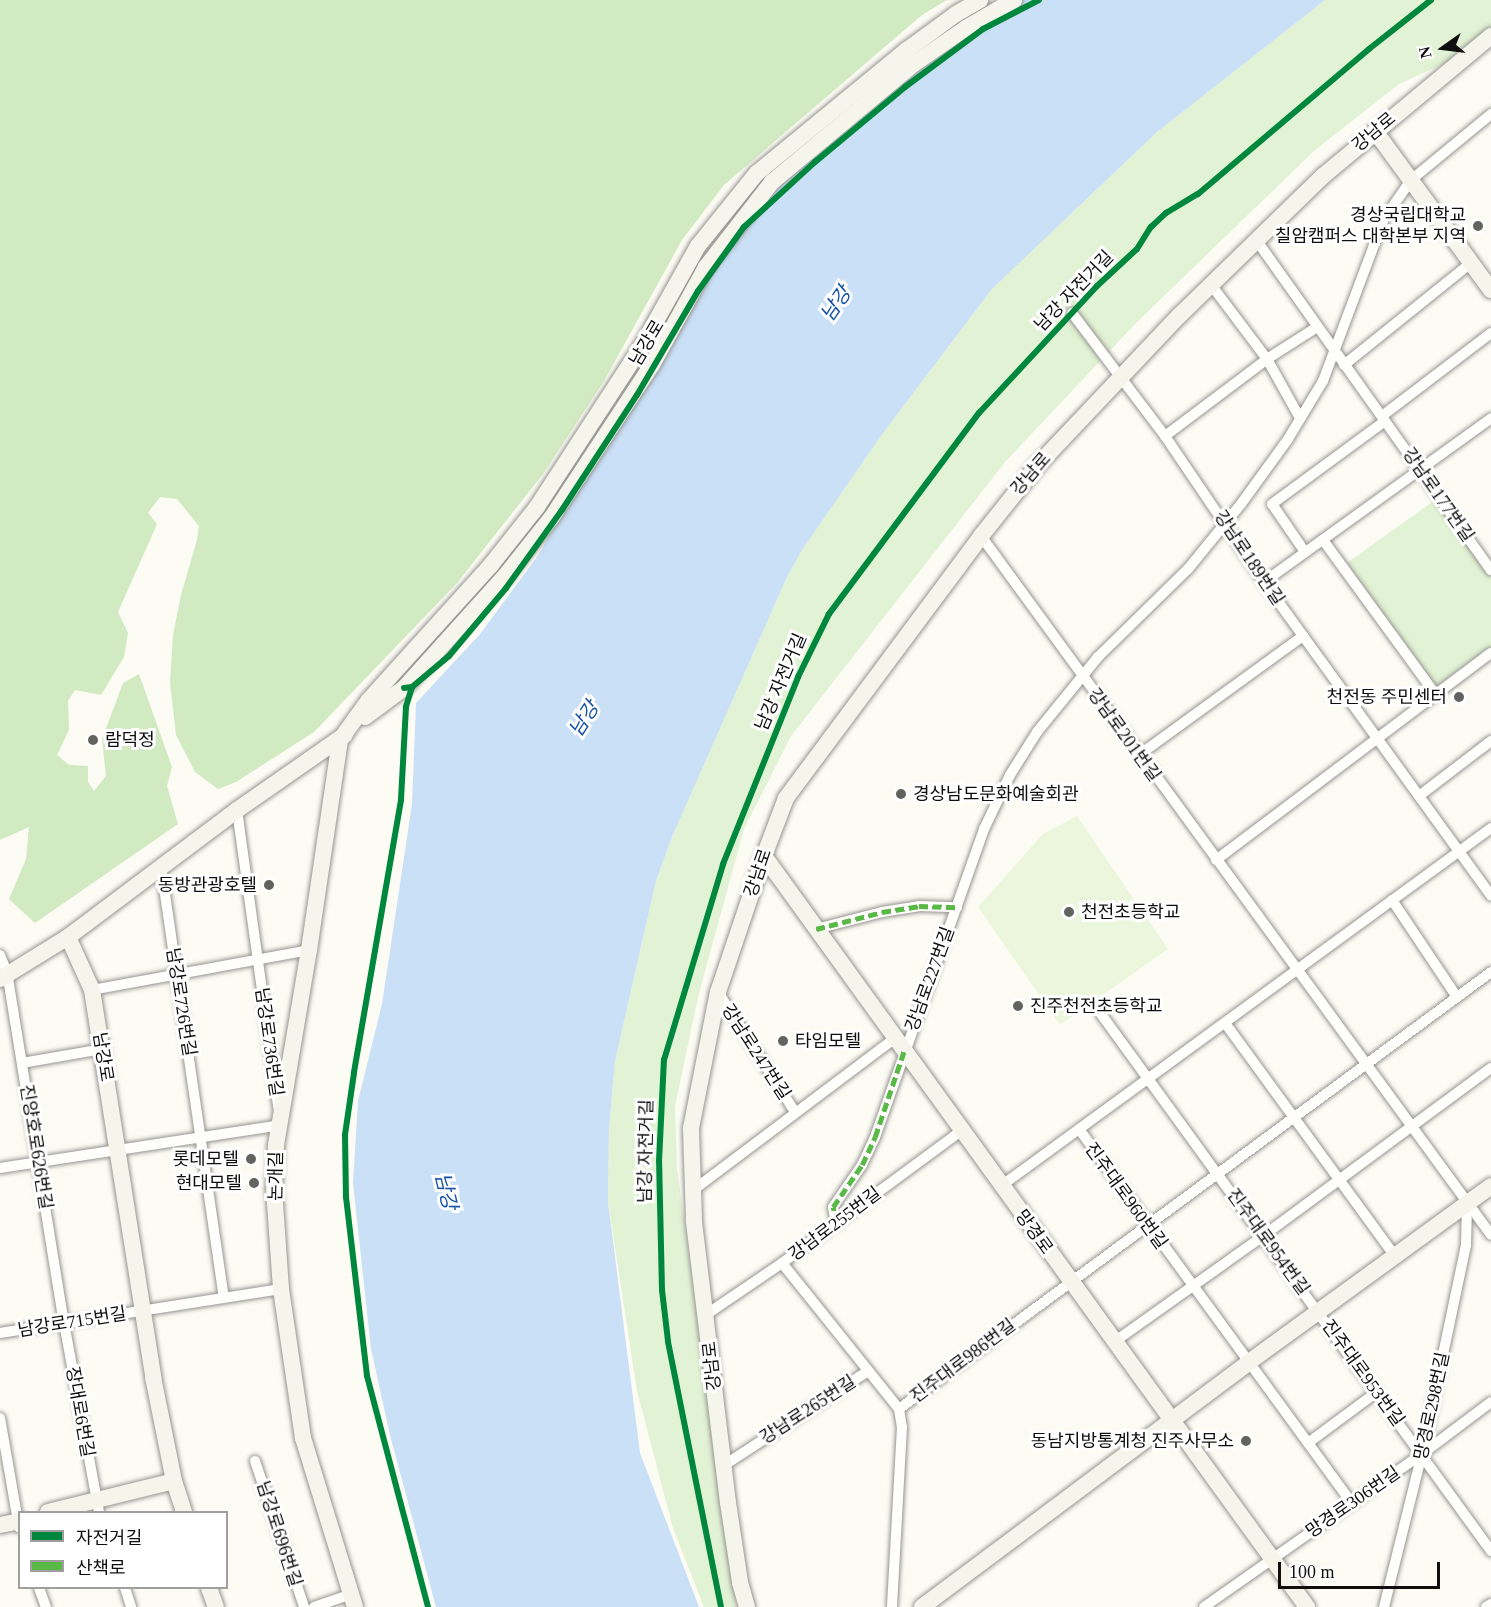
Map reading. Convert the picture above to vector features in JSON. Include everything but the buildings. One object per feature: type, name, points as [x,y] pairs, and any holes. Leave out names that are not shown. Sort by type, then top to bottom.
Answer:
[{"type":"street","name":"남강로","points":[[340,740],[369,700],[491,565],[537,507],[642,346],[698,246],[757,173],[907,50],[956,14],[980,0]]},
{"type":"street","name":"남강로","points":[[184,1511],[174,1481],[153,1377],[92,990],[68,937],[237,810],[340,740],[377,706],[404,688],[506,576],[552,517],[652,365],[706,267],[772,182],[911,66],[966,28],[1014,0]]},
{"type":"street","name":"강남로","points":[[747,1607],[740,1582],[723,1466],[692,1191],[691,1128],[718,992],[786,798],[981,536],[1036,467],[1257,241],[1375,131],[1491,36]]},
{"type":"street","name":"강남로227번길","points":[[836,1224],[832,1207],[862,1165],[875,1137],[899,1045],[957,907],[984,829],[1010,775],[1037,732],[1081,677],[1121,634],[1188,569],[1241,504],[1323,381],[1384,219],[1411,180],[1491,114]]},
{"type":"street","points":[[1375,131],[1491,290]]},
{"type":"street","name":"강남로177번길","points":[[1257,241],[1491,570]]},
{"type":"street","points":[[1344,365],[1471,263]]},
{"type":"street","points":[[1212,286],[1267,359],[1300,418]]},
{"type":"street","name":"강남로189번길","points":[[1072,314],[1166,436],[1226,522],[1264,582],[1491,896]]},
{"type":"street","points":[[1166,436],[1267,359],[1317,327]]},
{"type":"street","points":[[1305,552],[1272,504],[1491,333]]},
{"type":"street","points":[[1264,582],[1491,418]]},
{"type":"street","name":"강남로201번길","points":[[981,536],[1081,677],[1491,1235]]},
{"type":"street","points":[[1323,540],[1436,695]]},
{"type":"street","points":[[1139,755],[1303,636]]},
{"type":"street","points":[[1216,860],[1491,653]]},
{"type":"street","name":"논개길","points":[[340,740],[280,1125],[274,1190],[281,1289],[303,1438],[353,1600]]},
{"type":"street","points":[[1419,796],[1491,741]]},
{"type":"street","name":"남강로736번길","points":[[237,810],[280,1125]]},
{"type":"street","points":[[1148,1079],[1491,828]]},
{"type":"street","name":"망경로","points":[[764,856],[1170,1421],[1307,1607]]},
{"type":"street","name":"남강로726번길","points":[[161,867],[224,1297]]},
{"type":"street","points":[[1392,900],[1457,997]]},
{"type":"street","name":"강남로227번길","points":[[816,929],[882,912],[918,906],[957,907]]},
{"type":"street","points":[[3,976],[68,937]]},
{"type":"street","points":[[92,990],[309,950]]},
{"type":"street","name":"진양호로626번길","points":[[0,955],[22,1063],[64,1323]]},
{"type":"street","points":[[1217,1173],[1491,972]]},
{"type":"street","name":"강남로247번길","points":[[718,992],[795,1112]]},
{"type":"street","name":"진주대로954번길","points":[[1101,1014],[1319,1312]]},
{"type":"street","points":[[1225,1023],[1395,1256]]},
{"type":"street","name":"강남로247번길","points":[[692,1191],[795,1112],[899,1045]]},
{"type":"street","points":[[22,1063],[102,1049]]},
{"type":"street","points":[[1114,1342],[1193,1287],[1491,1068]]},
{"type":"street","name":"진주대로960번길","points":[[1148,1079],[1079,1129],[1351,1502]]},
{"type":"street","points":[[0,1168],[280,1125]]},
{"type":"street","points":[[1001,1186],[1079,1129]]},
{"type":"street","name":"강남로255번길","points":[[707,1314],[782,1263],[961,1131]]},
{"type":"street","name":"진주대로954번길","points":[[1148,1226],[1217,1173]]},
{"type":"street","points":[[922,1607],[1249,1362],[1491,1186]]},
{"type":"street","name":"망경로298번길","points":[[1384,1607],[1422,1454],[1466,1245],[1467,1203]]},
{"type":"street","name":"진주대로986번길","points":[[892,1607],[902,1427],[899,1409],[1070,1281],[1148,1226]]},
{"type":"street","name":"강남로265번길","points":[[723,1466],[868,1371],[782,1263]]},
{"type":"street","name":"남강로715번길","points":[[0,1333],[281,1289]]},
{"type":"street","name":"진주대로953번길","points":[[1319,1312],[1491,1551]]},
{"type":"street","name":"장대로6번길","points":[[64,1323],[97,1507]]},
{"type":"street","points":[[868,1371],[899,1409]]},
{"type":"street","points":[[1308,1443],[1377,1392]]},
{"type":"street","name":"망경로306번길","points":[[1204,1607],[1422,1454],[1491,1402]]},
{"type":"street","points":[[0,1418],[18,1517]]},
{"type":"street","name":"남강로696번길","points":[[255,1461],[304,1607]]},
{"type":"street","points":[[58,1511],[97,1507],[174,1481]]},
{"type":"street","points":[[0,1525],[18,1523]]},
{"type":"street","points":[[740,1582],[741,1607]]},
{"type":"street","points":[[740,1582],[760,1607]]},
{"type":"street","points":[[40,1589],[46,1607]]},
{"type":"street","points":[[125,1589],[131,1607]]},
{"type":"street","points":[[210,1589],[216,1607]]},
{"type":"street","name":"남강로696번길","points":[[314,1607],[353,1600]]},
{"type":"street","points":[[1486,1607],[1491,1604]]},
{"type":"green space","points":[[0,0],[947,0],[922,15],[724,185],[682,240],[604,381],[543,474],[457,583],[314,732],[236,782],[218,789],[195,772],[176,735],[170,683],[173,635],[199,526],[177,499],[160,497],[148,513],[157,524],[118,612],[128,633],[124,657],[101,695],[75,690],[68,701],[69,730],[57,755],[69,765],[88,766],[88,782],[94,791],[106,776],[102,739],[123,683],[139,674],[172,767],[167,786],[178,824],[35,923],[9,899],[26,859],[29,827],[0,840]]},
{"type":"green space","points":[[1325,0],[1491,0],[1491,36],[1474,50],[1399,84],[1315,150],[1136,323],[1005,462],[791,736],[744,829],[699,993],[675,1106],[677,1168],[736,1607],[704,1607],[673,1528],[637,1391],[608,1202],[609,1129],[615,1061],[656,881],[672,837],[787,577],[802,550],[883,433],[992,289],[1157,132]]},
{"type":"green space","points":[[1435,500],[1491,576],[1491,648],[1434,689],[1347,563]]},
{"type":"green space","points":[[1077,816],[1168,949],[1060,1025],[978,907],[1043,834]]},
{"type":"water","name":"남강","points":[[1006,0],[1325,0],[1157,132],[992,289],[883,433],[802,550],[787,577],[672,837],[656,881],[615,1061],[609,1129],[608,1202],[640,1453],[699,1607],[436,1607],[390,1435],[371,1349],[353,1183],[358,1101],[382,1004],[412,804],[416,703],[480,634],[537,557],[632,394],[745,209]]},
{"type":"marked path","points":[[816,929],[882,912],[919,906],[957,907]]},
{"type":"marked path","points":[[836,1224],[833,1207],[862,1165],[875,1137],[904,1051]]},
{"type":"cycle path","points":[[412,687],[449,656],[506,588],[562,510],[637,395],[698,291],[744,227],[815,162],[905,87],[983,29],[1039,0]]},
{"type":"cycle path","name":"남강 자전거길","points":[[721,1607],[668,1341],[662,1290],[659,1161],[664,1060],[723,864],[798,677],[829,614],[979,413],[1097,286],[1137,249],[1151,227],[1166,213],[1198,194],[1369,49],[1431,0]]},
{"type":"cycle path","points":[[404,688],[412,687],[406,707],[401,800],[345,1135],[346,1197],[367,1376],[428,1607]]},
{"type":"place","name":"경상국립대학교 칠암캠퍼스 대학본부 지역","points":[[1478,226]]},
{"type":"place","name":"천전동 주민센터","points":[[1459,697]]},
{"type":"place","name":"람덕정","points":[[93,740]]},
{"type":"place","name":"경상남도문화예술회관","points":[[901,794]]},
{"type":"place","name":"동방관광호텔","points":[[269,885]]},
{"type":"place","name":"천전초등학교","points":[[1069,912]]},
{"type":"place","name":"진주천전초등학교","points":[[1018,1006]]},
{"type":"place","name":"타임모텔","points":[[783,1041]]},
{"type":"place","name":"롯데모텔","points":[[251,1159]]},
{"type":"place","name":"현대모텔","points":[[254,1183]]},
{"type":"place","name":"동남지방통계청 진주사무소","points":[[1246,1441]]}]
